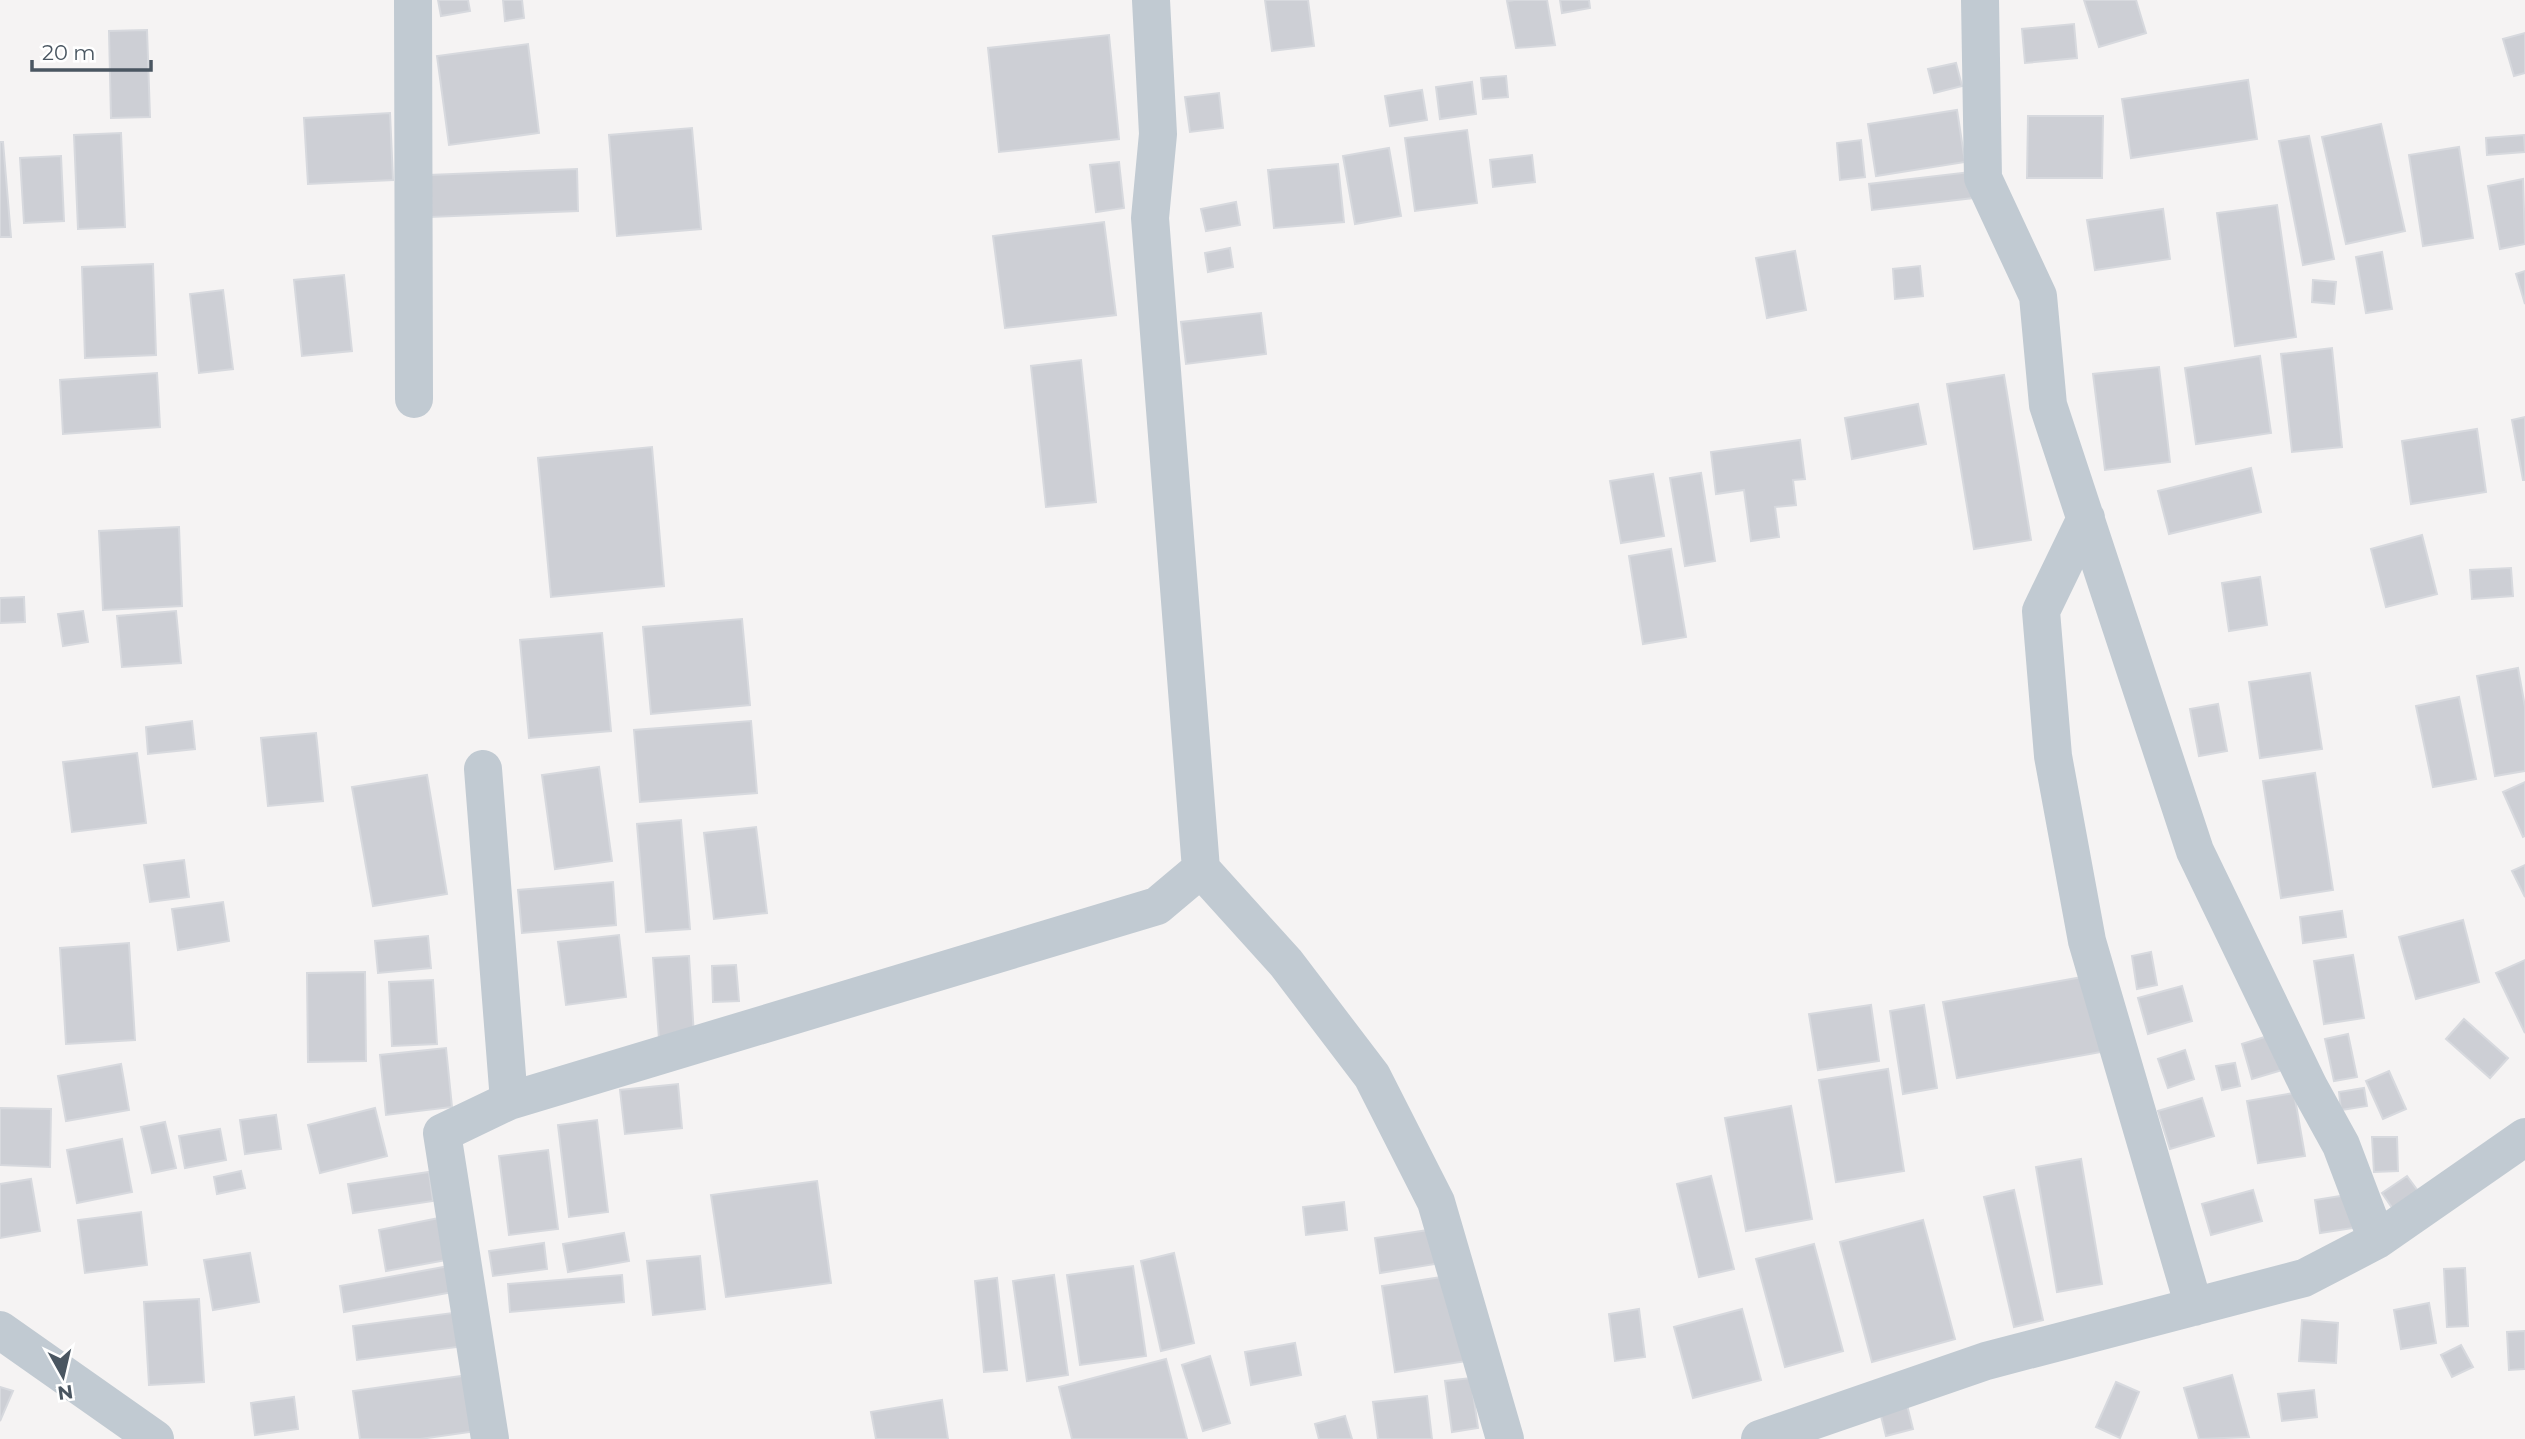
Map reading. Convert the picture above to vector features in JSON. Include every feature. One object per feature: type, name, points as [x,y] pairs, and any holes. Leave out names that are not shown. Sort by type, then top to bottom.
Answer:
[{"type":"street","points":[[413,0],[414,399]]},
{"type":"street","points":[[1152,0],[1158,134],[1150,218],[1201,870],[1286,963],[1372,1076],[1436,1202],[1505,1439]]},
{"type":"street","points":[[1980,0],[1983,178],[2038,296],[2048,405],[2195,850],[2309,1087],[2342,1145],[2377,1240]]},
{"type":"street","points":[[2086,518],[2041,611],[2053,757],[2087,941],[2194,1307]]},
{"type":"street","points":[[483,769],[509,1101]]},
{"type":"street","points":[[490,1439],[442,1133],[509,1101],[1157,906],[1201,870]]},
{"type":"street","points":[[1778,1436],[1986,1362],[2304,1278],[2377,1240],[2525,1138]]},
{"type":"street","points":[[0,1330],[155,1439]]},
{"type":"building","points":[[438,0],[468,0],[470,11],[441,16]]},
{"type":"building","points":[[503,0],[522,0],[524,18],[505,21]]},
{"type":"building","points":[[1265,0],[1308,0],[1314,46],[1272,51]]},
{"type":"building","points":[[1547,0],[1555,45],[1516,48],[1507,1]]},
{"type":"building","points":[[1560,0],[1589,0],[1590,8],[1562,13]]},
{"type":"building","points":[[2084,0],[2136,0],[2146,33],[2099,47]]},
{"type":"building","points":[[2074,24],[2077,58],[2025,63],[2022,29]]},
{"type":"building","points":[[147,30],[150,117],[111,118],[109,31]]},
{"type":"building","points":[[2525,33],[2525,73],[2514,76],[2503,39]]},
{"type":"building","points":[[1109,35],[1119,139],[999,152],[988,48]]},
{"type":"building","points":[[528,44],[539,133],[449,145],[437,56]]},
{"type":"building","points":[[1956,63],[1962,86],[1934,93],[1928,69]]},
{"type":"building","points":[[1506,76],[1508,97],[1483,99],[1481,78]]},
{"type":"building","points":[[2248,80],[2257,139],[2131,158],[2122,99]]},
{"type":"building","points":[[1472,82],[1476,114],[1440,119],[1436,87]]},
{"type":"building","points":[[1422,90],[1427,120],[1390,126],[1385,96]]},
{"type":"building","points":[[1219,93],[1223,128],[1190,132],[1185,97]]},
{"type":"building","points":[[1957,110],[1965,162],[1876,176],[1868,124]]},
{"type":"building","points":[[390,113],[393,180],[308,184],[304,118]]},
{"type":"building","points":[[2028,116],[2103,116],[2102,178],[2027,178]]},
{"type":"building","points":[[2381,124],[2405,231],[2346,244],[2322,137]]},
{"type":"building","points":[[692,128],[701,229],[617,236],[609,135]]},
{"type":"building","points":[[1467,130],[1477,203],[1415,211],[1405,138]]},
{"type":"building","points":[[121,133],[125,227],[78,229],[74,135]]},
{"type":"building","points":[[2524,135],[2525,152],[2487,155],[2486,138]]},
{"type":"building","points":[[2309,136],[2334,259],[2303,265],[2279,141]]},
{"type":"building","points":[[1861,140],[1865,177],[1840,180],[1837,143]]},
{"type":"building","points":[[0,142],[3,142],[11,237],[0,237]]},
{"type":"building","points":[[2459,147],[2473,238],[2423,246],[2409,155]]},
{"type":"building","points":[[1389,148],[1401,216],[1355,224],[1343,156]]},
{"type":"building","points":[[1532,155],[1535,182],[1493,187],[1490,160]]},
{"type":"building","points":[[61,156],[64,221],[24,223],[20,158]]},
{"type":"building","points":[[1119,162],[1124,208],[1096,212],[1090,165]]},
{"type":"building","points":[[1338,164],[1344,222],[1274,228],[1268,170]]},
{"type":"building","points":[[577,169],[578,211],[430,217],[429,175]]},
{"type":"building","points":[[1970,172],[1973,198],[1872,210],[1869,184]]},
{"type":"building","points":[[2523,179],[2525,244],[2500,249],[2488,186]]},
{"type":"building","points":[[1236,202],[1240,225],[1206,231],[1201,209]]},
{"type":"building","points":[[2277,205],[2296,337],[2235,346],[2217,213]]},
{"type":"building","points":[[2163,209],[2170,259],[2095,270],[2087,220]]},
{"type":"building","points":[[1104,222],[1116,315],[1005,328],[993,236]]},
{"type":"building","points":[[1230,248],[1233,267],[1208,272],[1205,253]]},
{"type":"building","points":[[1795,251],[1806,310],[1767,318],[1756,258]]},
{"type":"building","points":[[2382,252],[2392,309],[2366,313],[2356,257]]},
{"type":"building","points":[[153,264],[156,355],[85,358],[82,267]]},
{"type":"building","points":[[1920,266],[1923,296],[1895,299],[1893,269]]},
{"type":"building","points":[[2525,271],[2525,304],[2516,274]]},
{"type":"building","points":[[344,275],[352,351],[302,356],[294,280]]},
{"type":"building","points":[[2313,280],[2336,282],[2334,304],[2312,302]]},
{"type":"building","points":[[223,290],[233,369],[199,373],[190,294]]},
{"type":"building","points":[[1261,313],[1266,354],[1186,364],[1181,322]]},
{"type":"building","points":[[2332,348],[2342,447],[2292,452],[2281,354]]},
{"type":"building","points":[[2260,356],[2271,433],[2196,444],[2185,368]]},
{"type":"building","points":[[1081,360],[1096,502],[1046,507],[1031,366]]},
{"type":"building","points":[[2159,367],[2170,462],[2105,470],[2093,374]]},
{"type":"building","points":[[157,373],[160,427],[63,434],[60,380]]},
{"type":"building","points":[[2004,375],[2031,540],[1974,549],[1947,384]]},
{"type":"building","points":[[1918,404],[1926,444],[1852,459],[1845,418]]},
{"type":"building","points":[[2525,417],[2525,480],[2523,480],[2512,420]]},
{"type":"building","points":[[2477,429],[2486,492],[2411,504],[2402,441]]},
{"type":"building","points":[[1800,440],[1805,479],[1793,480],[1796,505],[1775,507],[1779,537],[1751,541],[1744,490],[1716,494],[1711,452]]},
{"type":"building","points":[[652,447],[664,586],[551,597],[538,458]]},
{"type":"building","points":[[2251,468],[2261,512],[2169,534],[2158,491]]},
{"type":"building","points":[[1701,473],[1715,561],[1685,566],[1670,478]]},
{"type":"building","points":[[1653,474],[1664,536],[1621,543],[1610,481]]},
{"type":"building","points":[[179,527],[182,606],[103,610],[99,531]]},
{"type":"building","points":[[2422,535],[2437,594],[2386,607],[2371,549]]},
{"type":"building","points":[[1671,549],[1686,637],[1643,644],[1629,556]]},
{"type":"building","points":[[2511,568],[2513,596],[2472,599],[2470,570]]},
{"type":"building","points":[[2260,577],[2267,625],[2229,631],[2222,583]]},
{"type":"building","points":[[24,597],[25,622],[0,623],[0,598]]},
{"type":"building","points":[[83,611],[88,642],[63,646],[58,614]]},
{"type":"building","points":[[176,611],[181,663],[122,667],[117,616]]},
{"type":"building","points":[[742,619],[750,705],[651,714],[643,627]]},
{"type":"building","points":[[602,633],[611,731],[529,738],[520,640]]},
{"type":"building","points":[[2518,668],[2525,707],[2525,771],[2495,776],[2477,676]]},
{"type":"building","points":[[2310,673],[2322,749],[2260,758],[2249,682]]},
{"type":"building","points":[[2459,697],[2476,779],[2433,787],[2416,706]]},
{"type":"building","points":[[2218,704],[2227,751],[2199,756],[2190,709]]},
{"type":"building","points":[[192,721],[195,749],[148,754],[146,727]]},
{"type":"building","points":[[751,721],[757,793],[640,802],[634,730]]},
{"type":"building","points":[[316,733],[323,801],[268,806],[261,738]]},
{"type":"building","points":[[137,753],[146,823],[72,832],[63,762]]},
{"type":"building","points":[[599,767],[612,861],[555,869],[542,775]]},
{"type":"building","points":[[2315,773],[2333,890],[2281,898],[2263,781]]},
{"type":"building","points":[[427,775],[447,894],[373,906],[352,787]]},
{"type":"building","points":[[2525,782],[2525,836],[2523,837],[2503,792]]},
{"type":"building","points":[[681,820],[690,929],[646,932],[637,824]]},
{"type":"building","points":[[756,827],[767,913],[714,919],[704,833]]},
{"type":"building","points":[[184,860],[189,897],[150,902],[144,865]]},
{"type":"building","points":[[2525,865],[2525,897],[2512,871]]},
{"type":"building","points":[[613,882],[616,925],[522,933],[518,890]]},
{"type":"building","points":[[223,902],[229,941],[178,950],[172,909]]},
{"type":"building","points":[[2342,911],[2346,937],[2303,943],[2300,917]]},
{"type":"building","points":[[2463,920],[2479,982],[2416,999],[2399,937]]},
{"type":"building","points":[[619,935],[626,997],[566,1005],[558,942]]},
{"type":"building","points":[[428,936],[431,968],[378,973],[375,941]]},
{"type":"building","points":[[129,943],[135,1040],[66,1044],[60,948]]},
{"type":"building","points":[[2151,952],[2157,985],[2137,989],[2132,956]]},
{"type":"building","points":[[2353,955],[2364,1018],[2324,1024],[2314,961]]},
{"type":"building","points":[[689,956],[694,1036],[659,1039],[653,958]]},
{"type":"building","points":[[2525,960],[2525,1033],[2496,973]]},
{"type":"building","points":[[736,965],[739,1001],[713,1002],[712,966]]},
{"type":"building","points":[[365,972],[366,1061],[308,1062],[307,973]]},
{"type":"building","points":[[2088,976],[2101,1052],[1957,1078],[1943,1002]]},
{"type":"building","points":[[433,980],[437,1044],[392,1046],[389,982]]},
{"type":"building","points":[[2182,986],[2192,1021],[2148,1034],[2138,998]]},
{"type":"building","points":[[1871,1005],[1879,1061],[1818,1070],[1809,1014]]},
{"type":"building","points":[[1924,1005],[1937,1088],[1903,1094],[1890,1011]]},
{"type":"building","points":[[2464,1019],[2508,1058],[2490,1078],[2446,1039]]},
{"type":"building","points":[[2348,1034],[2357,1077],[2334,1081],[2325,1039]]},
{"type":"building","points":[[2271,1035],[2282,1070],[2252,1079],[2242,1044]]},
{"type":"building","points":[[446,1048],[452,1107],[386,1115],[380,1055]]},
{"type":"building","points":[[2185,1050],[2194,1079],[2168,1088],[2158,1059]]},
{"type":"building","points":[[2235,1063],[2240,1086],[2222,1090],[2216,1066]]},
{"type":"building","points":[[121,1064],[129,1110],[66,1121],[58,1076]]},
{"type":"building","points":[[1888,1069],[1904,1171],[1836,1182],[1819,1080]]},
{"type":"building","points":[[2389,1071],[2406,1109],[2383,1119],[2366,1081]]},
{"type":"building","points":[[678,1084],[682,1128],[625,1134],[620,1090]]},
{"type":"building","points":[[2364,1088],[2367,1106],[2341,1110],[2339,1092]]},
{"type":"building","points":[[2294,1093],[2305,1156],[2258,1163],[2247,1101]]},
{"type":"building","points":[[2202,1098],[2214,1136],[2170,1149],[2158,1111]]},
{"type":"building","points":[[1791,1106],[1812,1219],[1746,1231],[1725,1118]]},
{"type":"building","points":[[0,1108],[51,1109],[50,1167],[0,1165]]},
{"type":"building","points":[[375,1108],[387,1156],[320,1173],[308,1125]]},
{"type":"building","points":[[276,1115],[281,1149],[245,1154],[240,1120]]},
{"type":"building","points":[[597,1120],[608,1212],[569,1217],[558,1125]]},
{"type":"building","points":[[165,1122],[176,1168],[152,1173],[141,1127]]},
{"type":"building","points":[[220,1129],[226,1160],[185,1168],[179,1136]]},
{"type":"building","points":[[2372,1137],[2397,1137],[2398,1171],[2374,1172]]},
{"type":"building","points":[[122,1139],[132,1192],[77,1203],[67,1150]]},
{"type":"building","points":[[548,1150],[558,1229],[509,1235],[499,1156]]},
{"type":"building","points":[[2081,1159],[2102,1284],[2057,1292],[2036,1167]]},
{"type":"building","points":[[241,1171],[245,1188],[217,1194],[214,1177]]},
{"type":"building","points":[[429,1172],[433,1201],[353,1213],[348,1184]]},
{"type":"building","points":[[1711,1176],[1734,1269],[1699,1277],[1677,1184]]},
{"type":"building","points":[[2407,1176],[2418,1191],[2393,1209],[2382,1193]]},
{"type":"building","points":[[31,1179],[40,1231],[0,1238],[0,1184]]},
{"type":"building","points":[[817,1181],[831,1283],[726,1297],[711,1195]]},
{"type":"building","points":[[2014,1190],[2043,1320],[2014,1327],[1984,1197]]},
{"type":"building","points":[[2253,1190],[2262,1221],[2211,1235],[2202,1204]]},
{"type":"building","points":[[2347,1195],[2353,1228],[2320,1233],[2315,1200]]},
{"type":"building","points":[[1344,1202],[1347,1230],[1306,1235],[1303,1207]]},
{"type":"building","points":[[141,1212],[147,1265],[85,1273],[78,1220]]},
{"type":"building","points":[[444,1217],[452,1259],[386,1271],[379,1230]]},
{"type":"building","points":[[1923,1220],[1955,1339],[1872,1362],[1840,1242]]},
{"type":"building","points":[[1435,1229],[1441,1263],[1380,1273],[1375,1238]]},
{"type":"building","points":[[624,1233],[629,1261],[568,1272],[563,1244]]},
{"type":"building","points":[[544,1243],[547,1269],[493,1276],[489,1251]]},
{"type":"building","points":[[1814,1244],[1843,1351],[1785,1367],[1756,1259]]},
{"type":"building","points":[[250,1253],[259,1302],[213,1310],[204,1260]]},
{"type":"building","points":[[1174,1253],[1194,1343],[1161,1351],[1141,1261]]},
{"type":"building","points":[[700,1256],[705,1309],[653,1315],[647,1261]]},
{"type":"building","points":[[449,1266],[453,1292],[344,1312],[340,1286]]},
{"type":"building","points":[[1133,1266],[1146,1356],[1080,1365],[1067,1275]]},
{"type":"building","points":[[2465,1268],[2468,1326],[2447,1327],[2444,1269]]},
{"type":"building","points":[[622,1275],[624,1302],[510,1312],[508,1284]]},
{"type":"building","points":[[1054,1275],[1068,1375],[1027,1381],[1013,1281]]},
{"type":"building","points":[[1455,1275],[1467,1361],[1395,1372],[1382,1286]]},
{"type":"building","points":[[997,1278],[1007,1370],[984,1372],[975,1281]]},
{"type":"building","points":[[199,1299],[204,1382],[149,1385],[144,1302]]},
{"type":"building","points":[[2429,1303],[2436,1343],[2401,1349],[2394,1310]]},
{"type":"building","points":[[1639,1309],[1645,1357],[1615,1361],[1609,1314]]},
{"type":"building","points":[[1742,1309],[1761,1380],[1693,1398],[1674,1327]]},
{"type":"building","points":[[460,1312],[465,1346],[357,1360],[353,1326]]},
{"type":"building","points":[[2302,1320],[2338,1323],[2336,1363],[2299,1361]]},
{"type":"building","points":[[2525,1331],[2525,1369],[2509,1370],[2507,1332]]},
{"type":"building","points":[[1295,1343],[1301,1375],[1251,1385],[1245,1352]]},
{"type":"building","points":[[2461,1345],[2473,1367],[2452,1377],[2441,1355]]},
{"type":"building","points":[[1210,1356],[1230,1423],[1203,1431],[1182,1365]]},
{"type":"building","points":[[1166,1359],[1187,1439],[1072,1439],[1059,1387]]},
{"type":"building","points":[[469,1375],[477,1431],[420,1439],[360,1439],[353,1391]]},
{"type":"building","points":[[2232,1375],[2249,1437],[2199,1439],[2184,1388]]},
{"type":"building","points":[[1471,1378],[1478,1428],[1452,1432],[1445,1381]]},
{"type":"building","points":[[2116,1382],[2139,1392],[2120,1438],[2096,1427]]},
{"type":"building","points":[[0,1387],[13,1391],[0,1421]]},
{"type":"building","points":[[2314,1390],[2317,1417],[2282,1421],[2278,1394]]},
{"type":"building","points":[[1427,1396],[1432,1439],[1378,1439],[1373,1402]]},
{"type":"building","points":[[294,1397],[298,1429],[255,1435],[251,1403]]},
{"type":"building","points":[[942,1400],[948,1439],[876,1439],[871,1412]]},
{"type":"building","points":[[1907,1405],[1913,1429],[1886,1436],[1880,1412]]},
{"type":"building","points":[[1345,1416],[1352,1439],[1319,1439],[1315,1424]]}]
